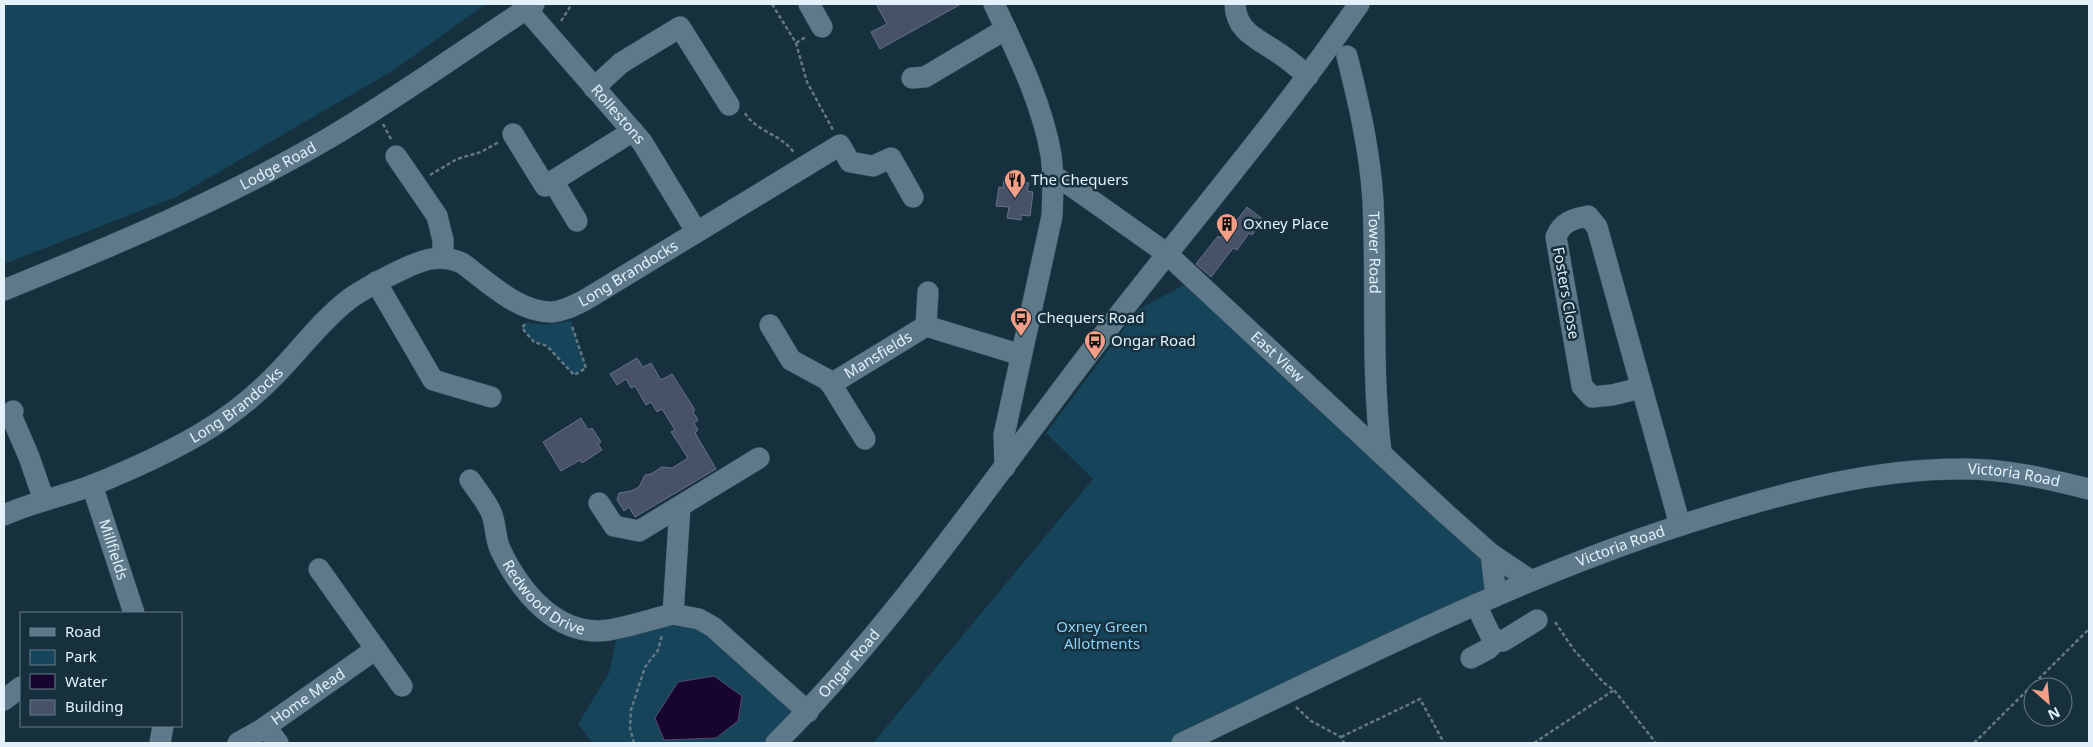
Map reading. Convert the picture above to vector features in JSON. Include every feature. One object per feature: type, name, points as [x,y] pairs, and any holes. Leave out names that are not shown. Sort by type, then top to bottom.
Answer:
[{"type":"street","points":[[809,4],[822,27]]},
{"type":"street","points":[[994,4],[1035,102],[1051,155],[1052,176],[1052,216],[1004,434],[1004,467]]},
{"type":"street","points":[[1235,4],[1239,23],[1250,36],[1278,52],[1308,76]]},
{"type":"street","name":"Rollestons","points":[[530,6],[594,88],[650,153],[696,231]]},
{"type":"street","name":"Lodge Road","points":[[4,290],[189,212],[284,164],[375,110],[530,6]]},
{"type":"street","name":"Ongar Road","points":[[776,743],[808,712],[843,673],[1004,467],[1166,253],[1308,76],[1356,6]]},
{"type":"street","points":[[594,88],[621,64],[680,26],[730,105]]},
{"type":"street","points":[[912,78],[925,77],[1006,29]]},
{"type":"street","name":"Tower Road","points":[[1347,56],[1364,122],[1372,200],[1375,403],[1381,452]]},
{"type":"street","points":[[513,134],[545,186],[633,131]]},
{"type":"street","name":"Long Brandocks","points":[[4,516],[44,500],[92,485],[173,449],[223,419],[264,386],[347,301],[376,282],[424,260],[442,258],[462,263],[518,304],[534,310],[554,312],[569,308],[840,145]]},
{"type":"street","points":[[840,145],[850,162],[873,166],[891,158],[913,197]]},
{"type":"street","points":[[396,156],[437,216],[441,227],[442,258]]},
{"type":"street","name":"East View","points":[[1052,176],[1070,185],[1166,253],[1445,513],[1491,554],[1530,580]]},
{"type":"street","points":[[553,181],[577,221]]},
{"type":"street","name":"Fosters Close","points":[[1641,388],[1612,395],[1592,397],[1582,386],[1556,237],[1560,226],[1572,219],[1588,216],[1597,227],[1680,525]]},
{"type":"street","points":[[376,282],[433,380],[491,397]]},
{"type":"street","name":"Mansfields","points":[[926,326],[928,292]]},
{"type":"street","name":"Mansfields","points":[[770,325],[791,360],[832,384],[865,438]]},
{"type":"street","name":"Mansfields","points":[[832,384],[926,326],[1021,355]]},
{"type":"street","points":[[13,411],[11,415],[44,500]]},
{"type":"street","points":[[599,503],[614,526],[639,531],[759,458]]},
{"type":"street","name":"Victoria Road","points":[[1182,743],[1530,580],[1680,525],[1772,496],[1895,472],[1962,468],[1993,471],[2089,488]]},
{"type":"street","name":"Redwood Drive","points":[[470,480],[492,512],[499,548],[528,594],[541,608],[560,621],[577,628],[601,630],[673,614],[698,619],[713,627],[808,712]]},
{"type":"street","name":"Millfields","points":[[92,485],[134,612]]},
{"type":"street","points":[[673,614],[676,545],[680,507]]},
{"type":"street","points":[[1491,554],[1496,596]]},
{"type":"street","points":[[319,569],[402,686]]},
{"type":"street","points":[[1476,605],[1490,634],[1496,641]]},
{"type":"street","points":[[1471,658],[1488,649],[1496,641],[1502,641],[1545,620]]},
{"type":"street","name":"Home Mead","points":[[238,743],[272,735],[376,649]]},
{"type":"street","points":[[4,700],[20,688]]},
{"type":"path","points":[[772,4],[796,43],[807,82],[840,145]]},
{"type":"path","points":[[730,105],[743,108],[750,121],[761,126],[792,150],[805,166]]},
{"type":"path","points":[[375,110],[397,151],[396,156]]},
{"type":"path","points":[[416,185],[457,159],[481,152],[513,134]]},
{"type":"path","points":[[534,310],[522,328],[534,342],[547,346],[574,375],[586,368],[569,308]]},
{"type":"path","points":[[634,743],[630,728],[631,710],[645,667],[658,650],[673,614]]},
{"type":"path","points":[[1545,620],[1604,683],[1614,690],[1656,743]]},
{"type":"path","points":[[1974,743],[2089,629]]},
{"type":"path","points":[[1534,743],[1614,690]]},
{"type":"path","points":[[1284,695],[1311,722],[1341,737],[1344,743]]},
{"type":"path","points":[[1341,737],[1420,700],[1444,743]]},
{"type":"green space","points":[[4,4],[486,4],[394,70],[176,197],[4,264]]},
{"type":"green space","name":"Oxney Green Allotments","points":[[1195,279],[1318,410],[1501,578],[1530,580],[1182,743],[873,743],[1093,479],[1046,433],[1139,309]]},
{"type":"green space","points":[[571,321],[586,368],[574,375],[547,346],[534,342],[522,328],[527,322],[542,325]]},
{"type":"green space","points":[[687,620],[711,636],[802,712],[770,743],[593,743],[578,724],[609,673],[619,627]]},
{"type":"water","points":[[714,676],[742,696],[738,721],[716,738],[664,740],[655,718],[678,682]]},
{"type":"building","points":[[876,4],[961,4],[880,49],[871,32],[887,24]]},
{"type":"building","name":"The Chequers","points":[[1004,180],[1029,183],[1027,191],[1033,192],[1030,216],[1021,215],[1021,220],[1007,218],[1009,207],[996,206],[999,187],[1003,188]]},
{"type":"building","name":"Oxney Place","points":[[1247,207],[1264,220],[1252,235],[1249,233],[1237,250],[1233,248],[1211,277],[1196,264],[1218,236],[1220,238],[1232,221],[1235,223]]},
{"type":"building","points":[[637,358],[643,367],[651,363],[661,380],[672,374],[695,410],[693,412],[698,420],[694,423],[698,430],[695,433],[716,469],[635,517],[629,507],[624,511],[617,500],[619,493],[631,491],[639,487],[645,475],[651,474],[662,467],[672,468],[688,458],[671,432],[675,430],[662,409],[657,412],[651,402],[646,405],[635,386],[631,388],[626,379],[617,385],[610,374]]},
{"type":"building","points":[[581,418],[588,430],[592,428],[601,442],[598,444],[602,450],[582,463],[580,460],[561,471],[543,442]]},
{"type":"place","name":"The Chequers","points":[[1015,199]]},
{"type":"place","name":"Oxney Place","points":[[1227,243]]},
{"type":"place","name":"Chequers Road","points":[[1021,337]]},
{"type":"place","name":"Ongar Road","points":[[1095,360]]}]
